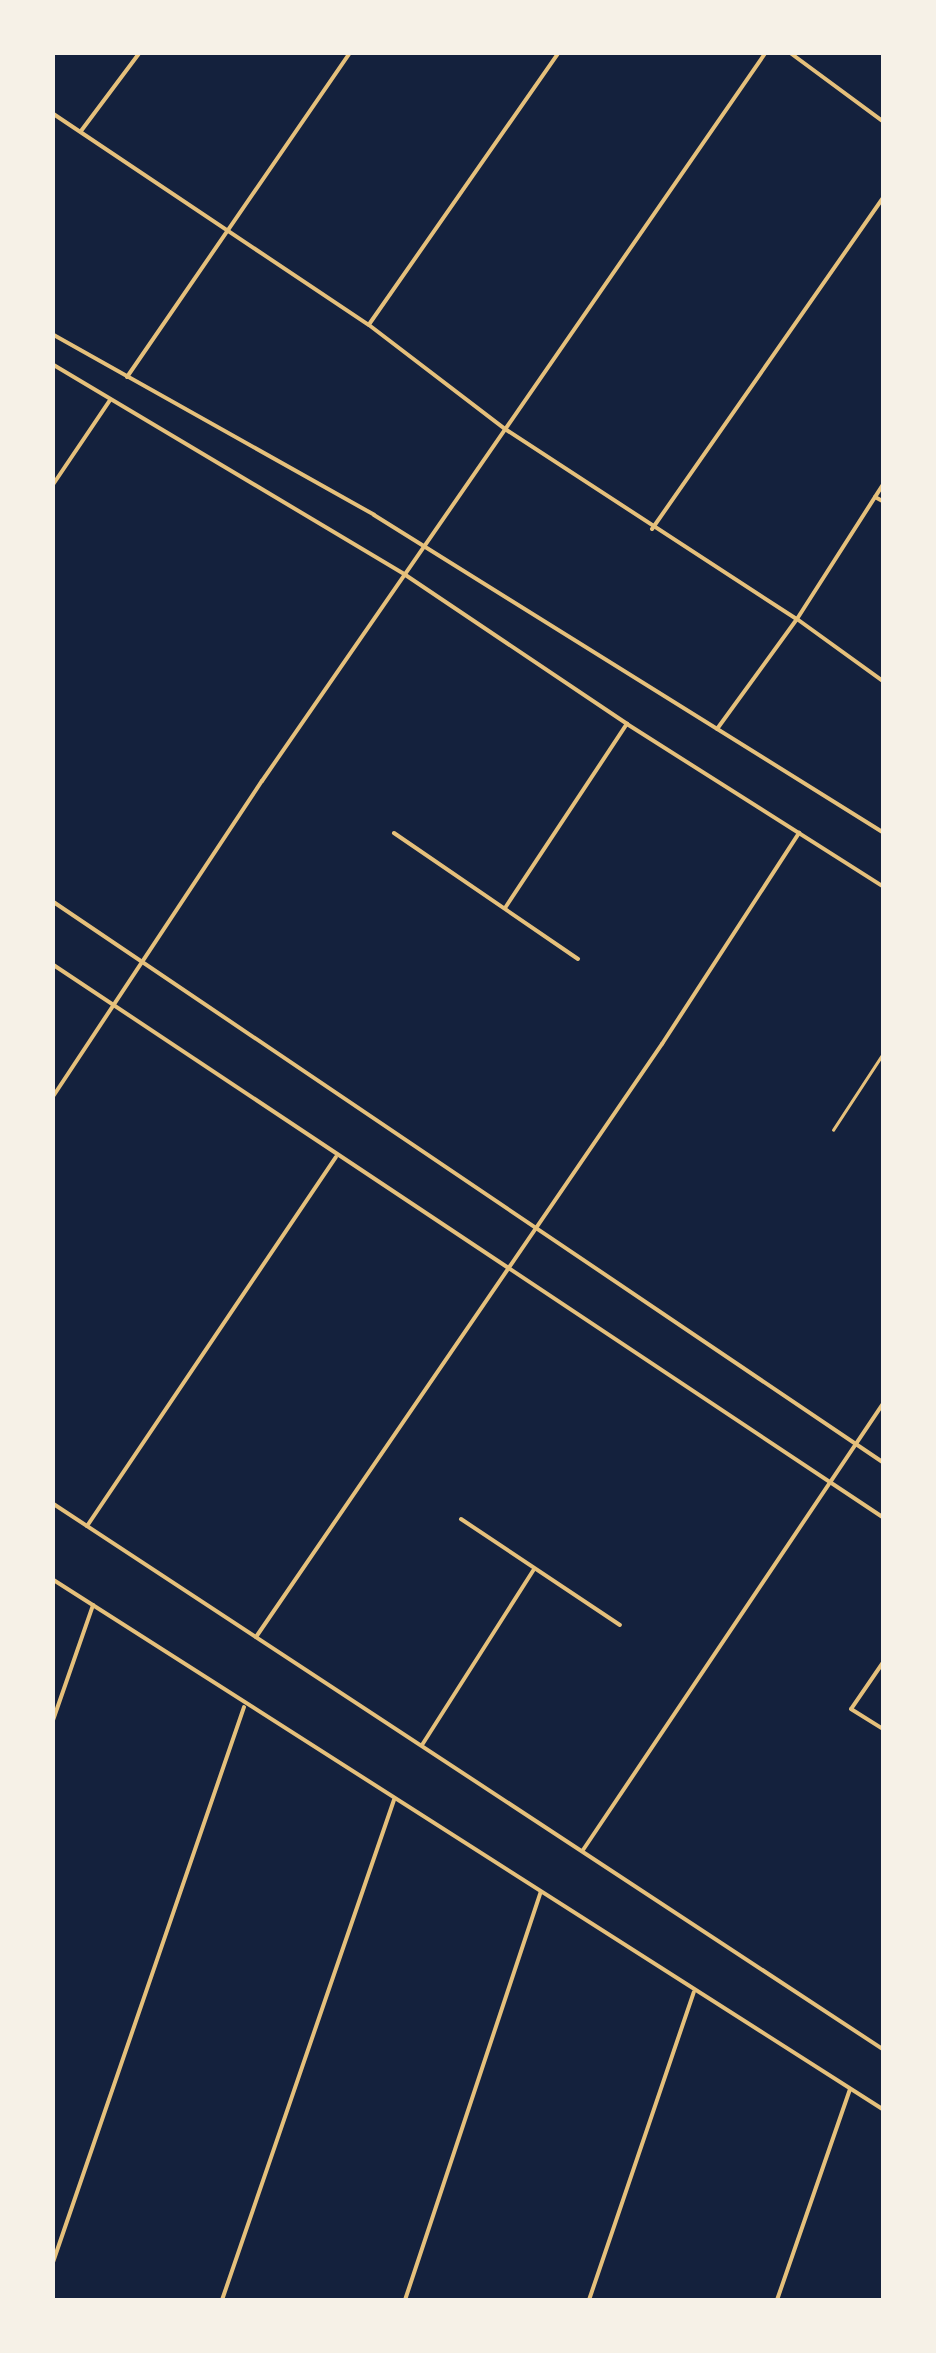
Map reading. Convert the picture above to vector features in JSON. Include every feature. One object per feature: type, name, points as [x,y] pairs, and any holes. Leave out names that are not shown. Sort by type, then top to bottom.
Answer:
[{"type":"street","points":[[81,131],[140,52]]},
{"type":"street","points":[[127,377],[350,52]]},
{"type":"street","points":[[369,325],[560,52]]},
{"type":"street","points":[[52,1098],[404,574],[766,52]]},
{"type":"street","points":[[789,52],[884,122]]},
{"type":"street","points":[[52,112],[369,325],[505,430],[796,619],[884,682]]},
{"type":"street","points":[[652,528],[884,196]]},
{"type":"street","points":[[52,334],[374,515],[884,833]]},
{"type":"street","points":[[52,364],[404,574],[627,724],[884,886]]},
{"type":"street","points":[[52,486],[110,400]]},
{"type":"street","points":[[717,730],[796,619],[884,483]]},
{"type":"street","points":[[874,497],[884,502]]},
{"type":"street","points":[[504,909],[627,724]]},
{"type":"street","points":[[394,833],[578,959]]},
{"type":"street","points":[[256,1637],[532,1228],[662,1044],[799,833]]},
{"type":"street","points":[[52,901],[884,1463]]},
{"type":"street","points":[[52,964],[506,1270],[884,1518]]},
{"type":"street","points":[[86,1526],[336,1156]]},
{"type":"street","points":[[583,1850],[884,1402]]},
{"type":"street","points":[[52,1503],[884,2050]]},
{"type":"street","points":[[461,1519],[620,1625]]},
{"type":"street","points":[[422,1745],[534,1569]]},
{"type":"street","points":[[52,1579],[245,1706],[884,2110]]},
{"type":"street","points":[[52,1724],[94,1604]]},
{"type":"street","points":[[884,1662],[851,1709],[884,1730]]},
{"type":"street","points":[[52,2265],[245,1706]]},
{"type":"street","points":[[222,2300],[394,1800]]},
{"type":"street","points":[[404,2300],[540,1893]]},
{"type":"street","points":[[590,2300],[694,1990]]},
{"type":"street","points":[[777,2300],[850,2090]]},
{"type":"lane","points":[[834,1130],[884,1052]]}]
